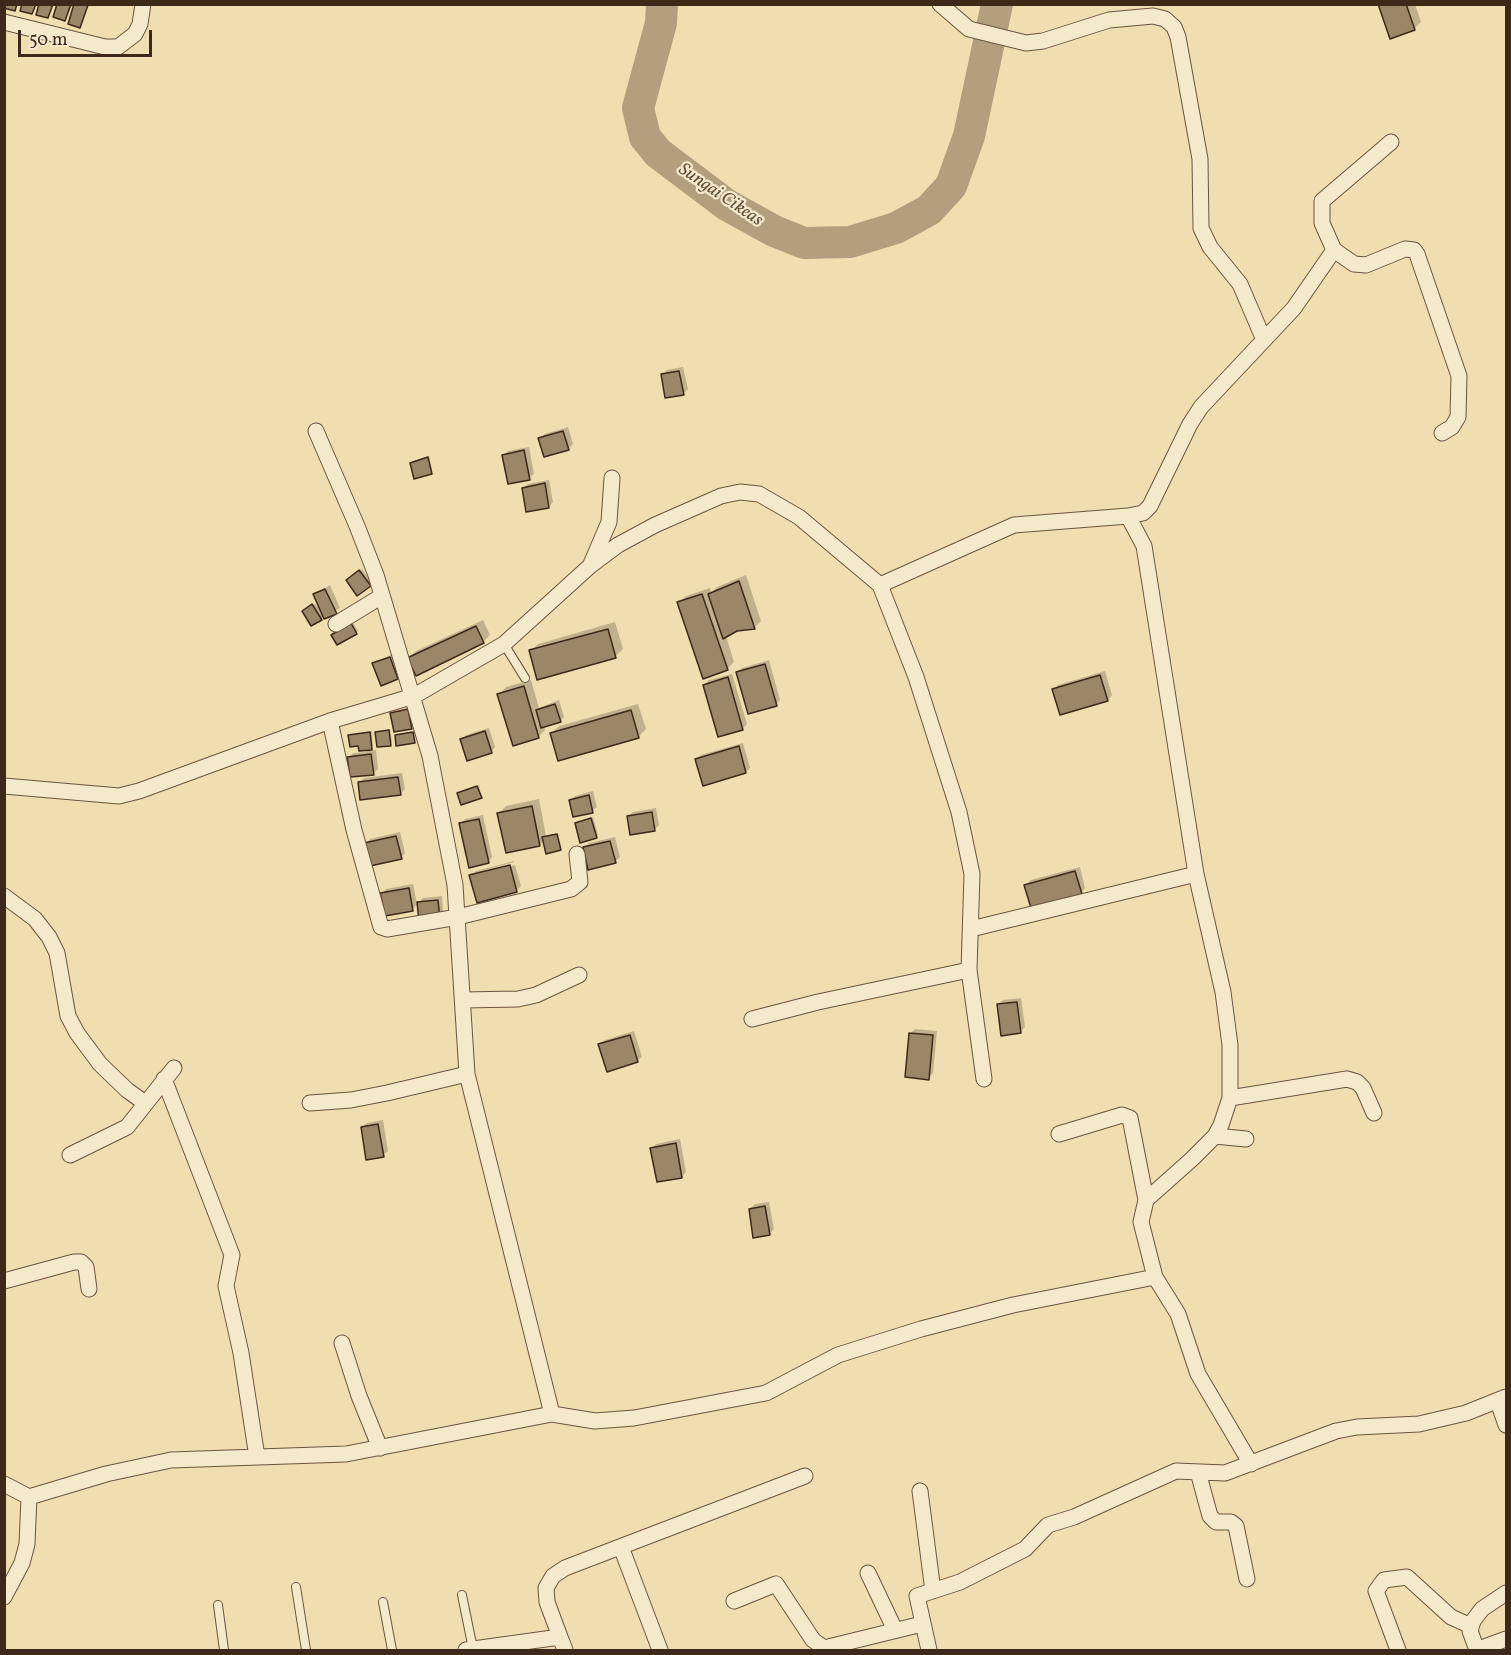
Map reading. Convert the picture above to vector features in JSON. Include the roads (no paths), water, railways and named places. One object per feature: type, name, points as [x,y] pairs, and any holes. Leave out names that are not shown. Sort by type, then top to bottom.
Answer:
[{"type":"street","points":[[4,22],[105,47],[118,47],[135,34],[140,24],[143,4]]},
{"type":"street","points":[[940,4],[969,29],[1026,43],[1043,41],[1109,20],[1153,16],[1165,18],[1174,27],[1178,37],[1200,159],[1201,228],[1210,247],[1235,275],[1264,340]]},
{"type":"street","points":[[1391,142],[1322,201],[1322,223],[1334,250],[1354,264],[1366,265],[1405,249],[1414,250],[1417,254],[1459,376],[1458,417],[1452,427],[1442,433]]},
{"type":"street","points":[[880,585],[1014,525],[1143,513],[1150,506],[1190,424],[1201,407],[1306,294],[1334,250]]},
{"type":"street","points":[[316,431],[357,526],[382,596],[414,696],[441,808],[458,917],[467,1074],[552,1414]]},
{"type":"street","points":[[590,566],[609,522],[612,478]]},
{"type":"street","points":[[4,786],[119,796],[139,791],[330,721],[414,696],[504,644],[590,566],[618,545],[655,525],[721,496],[740,492],[759,494],[778,503],[880,585],[936,732],[959,812],[972,874],[969,970],[984,1078]]},
{"type":"street","points":[[1128,516],[1144,546],[1196,874],[1223,992],[1230,1045],[1230,1098],[1215,1136],[1146,1200]]},
{"type":"street","points":[[336,624],[382,596]]},
{"type":"street","points":[[330,721],[378,922],[387,929],[458,917],[571,889],[580,882],[577,854]]},
{"type":"street","points":[[971,929],[1196,874]]},
{"type":"street","points":[[4,896],[35,919],[49,937],[57,953],[68,1016],[77,1033],[100,1064],[127,1090],[145,1103]]},
{"type":"street","points":[[752,1019],[818,1002],[969,970]]},
{"type":"street","points":[[463,1000],[527,997],[579,975]]},
{"type":"street","points":[[70,1155],[118,1133],[134,1118],[169,1073],[232,1255],[226,1286],[241,1353],[257,1457]]},
{"type":"street","points":[[310,1103],[351,1100],[467,1074]]},
{"type":"street","points":[[1230,1098],[1347,1079],[1357,1082],[1363,1088],[1374,1113]]},
{"type":"street","points":[[1059,1134],[1122,1115],[1130,1118],[1146,1200],[1141,1222],[1155,1277],[1178,1314],[1202,1380],[1251,1464]]},
{"type":"street","points":[[1215,1136],[1246,1139]]},
{"type":"street","points":[[4,1281],[81,1262],[86,1267],[89,1289]]},
{"type":"street","points":[[4,1484],[29,1497],[106,1474],[171,1460],[313,1457],[380,1448],[552,1414],[595,1421],[634,1418],[766,1393],[855,1348],[1013,1305],[1155,1277]]},
{"type":"street","points":[[342,1343],[359,1396],[380,1448]]},
{"type":"street","points":[[929,1650],[916,1598],[919,1595],[960,1582],[1025,1549],[1048,1525],[1074,1517],[1176,1471],[1217,1474],[1251,1464],[1336,1431],[1357,1427],[1419,1424],[1466,1413],[1502,1399],[1506,1425]]},
{"type":"street","points":[[1198,1472],[1210,1516],[1216,1522],[1231,1522],[1236,1526],[1247,1579]]},
{"type":"street","points":[[471,1650],[562,1644],[547,1602],[546,1588],[553,1576],[565,1568],[805,1476]]},
{"type":"street","points":[[920,1491],[933,1591]]},
{"type":"street","points":[[5,1596],[22,1563],[27,1544],[29,1497]]},
{"type":"street","points":[[621,1547],[660,1650]]},
{"type":"street","points":[[868,1573],[896,1630]]},
{"type":"street","points":[[1398,1650],[1376,1591],[1384,1580],[1407,1577],[1451,1617],[1471,1626]]},
{"type":"street","points":[[734,1601],[776,1584],[813,1640],[824,1648],[922,1624]]},
{"type":"street","points":[[1506,1593],[1482,1609],[1471,1626],[1478,1650],[1506,1639]]},
{"type":"lane","points":[[504,644],[525,678]]},
{"type":"lane","points":[[296,1587],[306,1650]]},
{"type":"lane","points":[[462,1595],[471,1650]]},
{"type":"lane","points":[[383,1602],[392,1650]]},
{"type":"lane","points":[[218,1605],[224,1650]]},
{"type":"waterway","name":"Sungai Cikeas","points":[[662,4],[661,23],[638,108],[645,137],[658,153],[727,205],[774,231],[804,243],[850,242],[896,228],[929,210],[951,186],[969,136],[997,4]]}]
